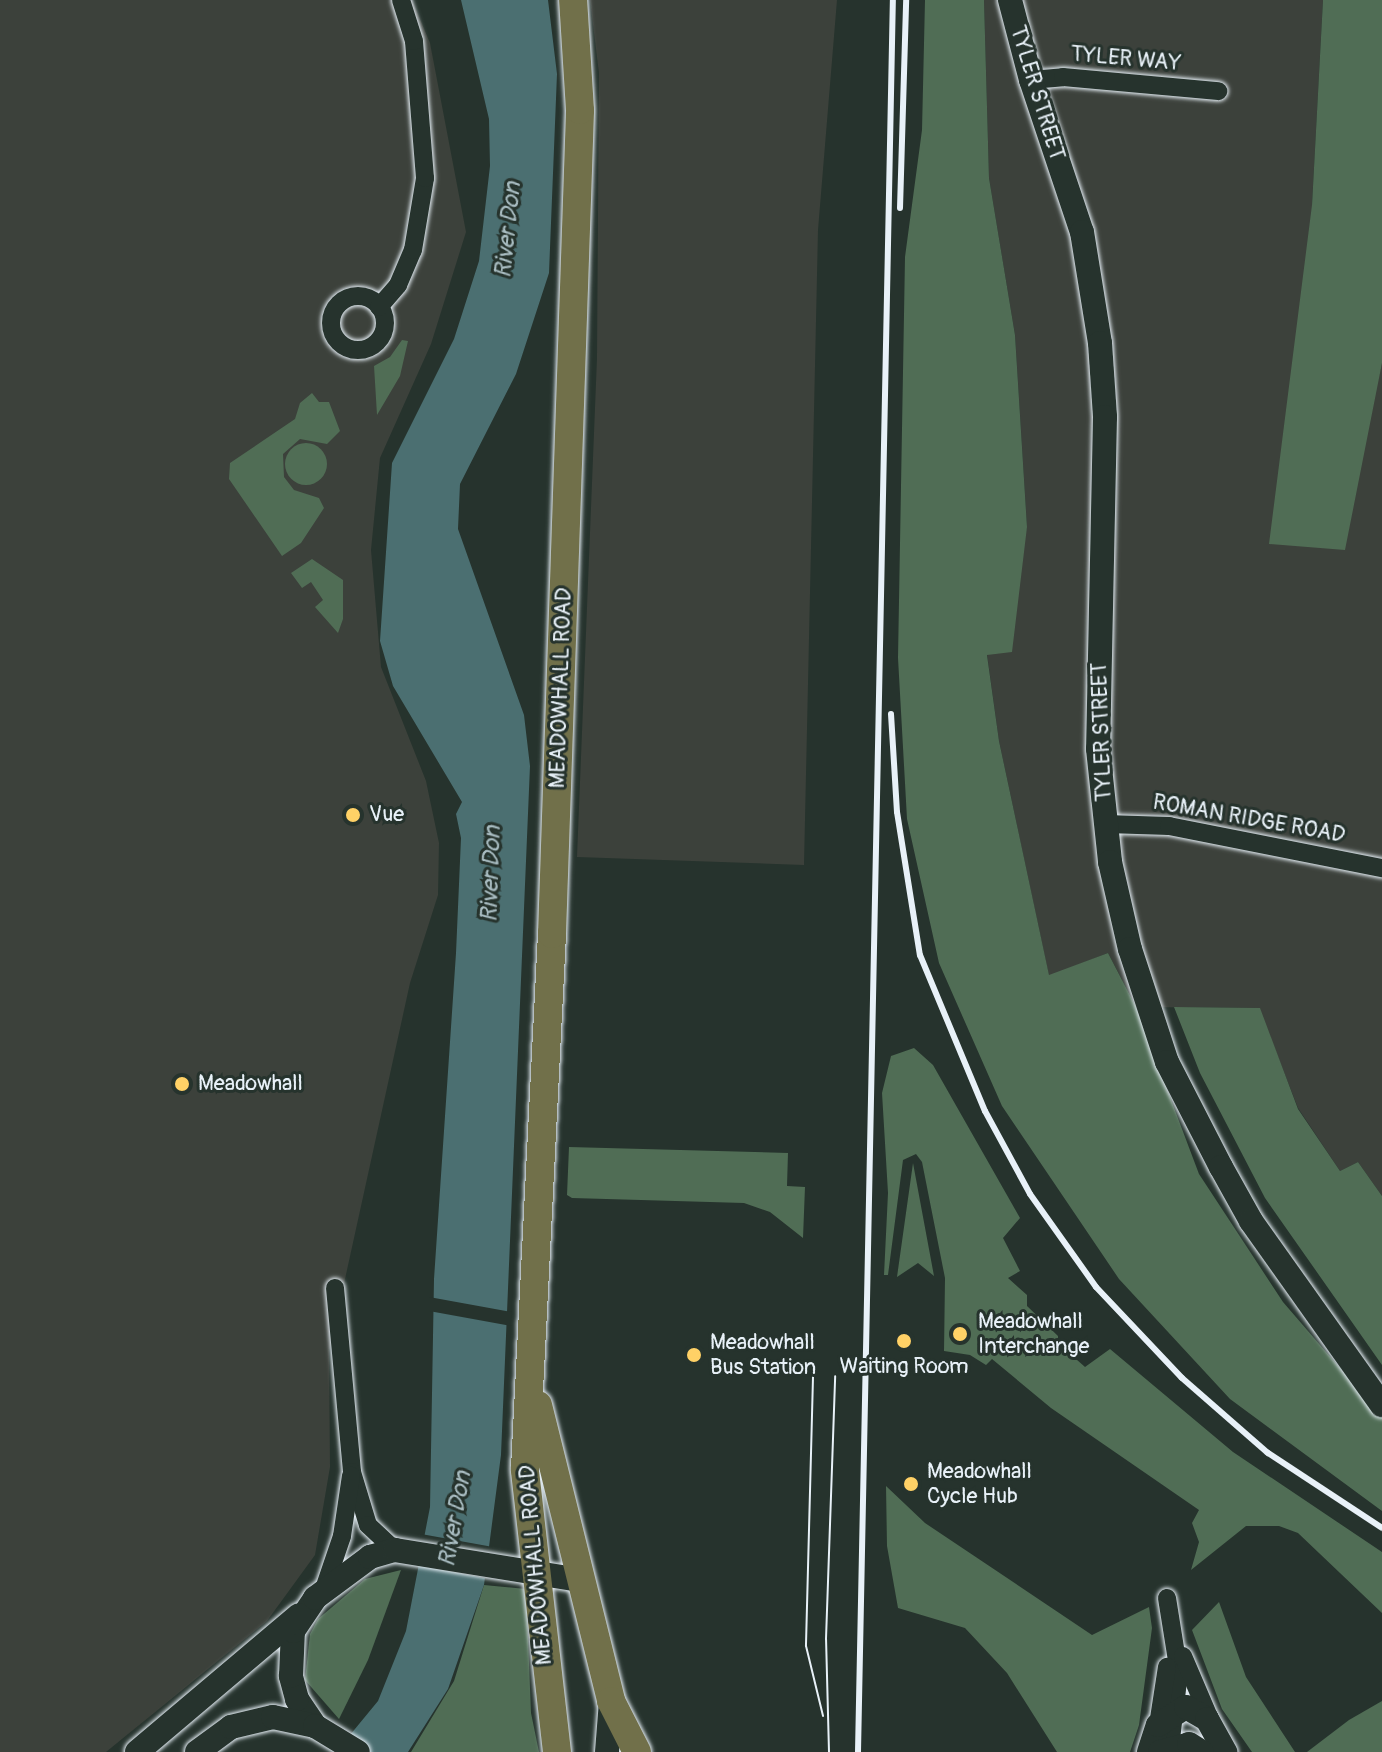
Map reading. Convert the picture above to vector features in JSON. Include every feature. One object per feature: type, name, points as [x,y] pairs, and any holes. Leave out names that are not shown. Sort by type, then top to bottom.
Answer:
[{"type":"main road","name":"MEADOWHALL ROAD","points":[[557,1752],[525,1469],[580,125],[573,0]]},
{"type":"main road","name":"TYLER STREET","points":[[1010,0],[1031,80],[1082,232],[1100,343],[1105,417],[1098,749],[1106,824],[1130,949],[1167,1062],[1251,1221],[1382,1405]]},
{"type":"main road","name":"MEADOWHALL ROAD","points":[[531,1377],[611,1701],[637,1752]]},
{"type":"main road","points":[[137,1752],[304,1611],[324,1589],[370,1557],[395,1550],[491,1568],[580,1580]]},
{"type":"main road","points":[[304,1611],[293,1631],[288,1654],[297,1699],[315,1726]]},
{"type":"main road","points":[[1172,1698],[1196,1710],[1212,1747],[1189,1744],[1160,1750],[1158,1725],[1172,1698]]},
{"type":"main road","name":"MEADOWHALL ROAD","points":[[607,1752],[611,1701]]},
{"type":"main road","points":[[197,1752],[231,1727],[254,1719],[315,1726],[358,1752]]},
{"type":"street","points":[[379,307],[398,285],[413,250],[425,178],[414,41],[401,0]]},
{"type":"street","name":"TYLER WAY","points":[[1031,80],[1063,77],[1218,91]]},
{"type":"street","name":"ROMAN RIDGE ROAD","points":[[1106,824],[1169,826],[1382,868]]},
{"type":"street","points":[[335,1288],[352,1472],[368,1525],[395,1550]]},
{"type":"street","points":[[324,1589],[342,1536],[352,1472]]},
{"type":"street","points":[[1167,1598],[1176,1638],[1212,1747]]},
{"type":"street","points":[[1160,1750],[1172,1698],[1176,1638]]},
{"type":"shaded area","points":[[0,0],[412,0],[430,43],[466,232],[431,344],[380,458],[371,550],[381,667],[426,781],[439,843],[438,895],[410,983],[329,1352],[330,1467],[315,1555],[267,1621],[106,1752],[0,1752]]},
{"type":"shaded area","points":[[590,0],[837,0],[818,230],[804,865],[577,857],[597,358],[599,73]]},
{"type":"shaded area","points":[[984,0],[1323,0],[1312,205],[1366,432],[1382,363],[1382,1196],[1358,1162],[1340,1171],[1298,1108],[1259,1008],[1136,1007],[1108,953],[1049,976],[999,741],[987,654],[1027,527],[1015,335],[989,178]]},
{"type":"green space","points":[[925,0],[984,0],[989,178],[1015,335],[1027,527],[1012,652],[987,655],[999,741],[1049,975],[1108,953],[1136,1007],[1199,1174],[1283,1302],[1382,1417],[1382,1511],[1230,1399],[1119,1279],[1002,1106],[939,963],[907,819],[898,658],[905,257],[922,130]]},
{"type":"green space","points":[[1323,0],[1382,0],[1382,363],[1345,550],[1269,544],[1312,205]]},
{"type":"green space","points":[[402,340],[408,341],[400,376],[377,415],[374,366],[390,357]]},
{"type":"green space","points":[[312,393],[319,402],[329,402],[340,431],[327,444],[300,439],[283,454],[284,477],[294,490],[319,498],[324,508],[301,543],[282,556],[229,479],[230,463],[295,419],[300,403]]},
{"type":"green space","points":[[306,443],[321,449],[327,464],[321,479],[306,485],[291,479],[285,464],[291,449]]},
{"type":"green space","points":[[312,559],[343,580],[343,619],[338,633],[315,607],[323,600],[311,582],[302,588],[291,573]]},
{"type":"green space","points":[[1174,1007],[1260,1008],[1298,1109],[1340,1171],[1358,1162],[1382,1196],[1382,1365],[1265,1198],[1200,1073]]},
{"type":"green space","points":[[914,1048],[933,1065],[1020,1218],[1003,1238],[1020,1271],[1008,1278],[1027,1295],[1027,1306],[1058,1336],[1058,1343],[1085,1367],[1110,1349],[1233,1452],[1382,1552],[1382,1613],[1298,1533],[1279,1526],[1246,1526],[1191,1570],[1199,1542],[1192,1523],[1199,1510],[1051,1408],[992,1359],[986,1365],[970,1355],[944,1351],[945,1278],[922,1162],[916,1154],[903,1160],[888,1275],[884,1275],[888,1193],[882,1093],[891,1056]]},
{"type":"green space","points":[[569,1147],[788,1153],[787,1186],[805,1187],[803,1238],[770,1212],[744,1203],[572,1198],[567,1195]]},
{"type":"green space","points":[[913,1163],[934,1276],[918,1263],[897,1277]]},
{"type":"green space","points":[[886,1486],[925,1523],[1092,1635],[1149,1607],[1152,1628],[1139,1725],[1130,1752],[1057,1752],[1007,1673],[965,1628],[898,1608],[887,1546]]},
{"type":"green space","points":[[401,1570],[368,1660],[339,1719],[305,1680],[310,1634],[318,1619],[365,1579]]},
{"type":"green space","points":[[484,1585],[526,1589],[531,1713],[539,1752],[411,1752],[454,1681]]},
{"type":"green space","points":[[1219,1602],[1246,1677],[1295,1752],[1252,1752],[1222,1709],[1192,1630]]},
{"type":"green space","points":[[1382,1701],[1382,1752],[1307,1752],[1349,1720]]},
{"type":"water","name":"River Don","points":[[461,0],[548,0],[557,74],[549,273],[516,374],[460,484],[458,529],[524,715],[530,766],[501,1455],[484,1585],[448,1689],[408,1752],[336,1752],[378,1701],[406,1631],[430,1507],[434,1279],[456,953],[461,838],[456,814],[462,802],[393,686],[380,641],[392,463],[454,339],[479,261],[490,166],[489,119]]},
{"type":"pier","points":[[429,1297],[512,1312],[512,1326],[429,1311]]},
{"type":"pier","points":[[421,1534],[493,1547],[489,1579],[416,1565]]},
{"type":"tram line","points":[[829,1752],[826,1639],[835,1376]]},
{"type":"tram line","points":[[813,1377],[806,1646],[823,1716]]},
{"type":"railway","points":[[858,1752],[893,0]]},
{"type":"railway","points":[[900,208],[906,0]]},
{"type":"railway","points":[[891,714],[897,812],[920,955],[985,1111],[1030,1194],[1096,1287],[1182,1378],[1268,1453],[1382,1528]]},
{"type":"place","name":"Vue","points":[[353,815]]},
{"type":"place","name":"Meadowhall","points":[[182,1084]]},
{"type":"place","name":"Meadowhall Interchange","points":[[960,1334]]},
{"type":"place","name":"Waiting Room","points":[[904,1341]]},
{"type":"place","name":"Meadowhall Bus Station","points":[[694,1355]]},
{"type":"place","name":"Meadowhall Cycle Hub","points":[[911,1484]]}]
